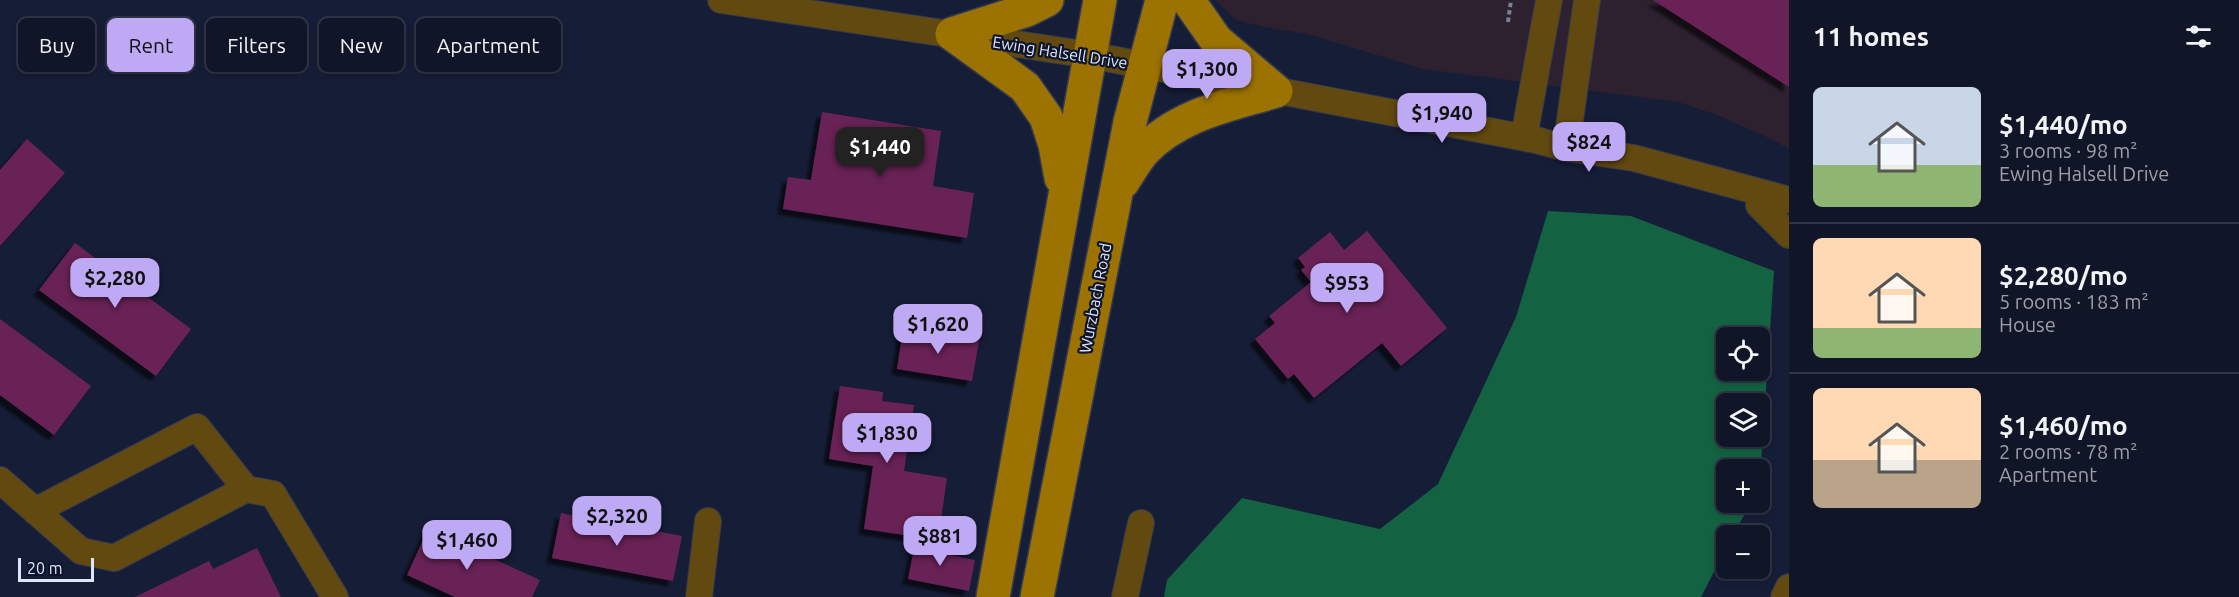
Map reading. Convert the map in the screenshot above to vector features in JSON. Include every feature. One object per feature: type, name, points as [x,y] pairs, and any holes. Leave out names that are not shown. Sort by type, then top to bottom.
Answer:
[{"type":"main road","points":[[952,34],[1028,10],[1047,0]]},
{"type":"main road","points":[[993,597],[1100,0]]},
{"type":"main road","name":"Wurzbach Road","points":[[1038,597],[1130,122],[1162,0]]},
{"type":"main road","points":[[1188,0],[1216,40],[1276,91]]},
{"type":"main road","points":[[952,34],[1025,87],[1046,117],[1055,145],[1064,199]]},
{"type":"main road","points":[[1116,193],[1144,150],[1173,128],[1201,114],[1276,91]]},
{"type":"street","name":"Ewing Halsell Drive","points":[[721,0],[851,9],[952,34],[1146,66],[1524,137],[1566,148],[1634,158],[1789,200]]},
{"type":"street","points":[[1524,137],[1549,0]]},
{"type":"street","points":[[1566,148],[1587,0]]},
{"type":"street","name":"Ewing Halsell Drive","points":[[1714,178],[1759,205],[1789,219]]},
{"type":"street","points":[[1759,205],[1789,235]]},
{"type":"street","points":[[35,511],[197,427],[246,489]]},
{"type":"street","points":[[0,480],[81,551],[114,558],[246,489],[273,494],[335,597]]},
{"type":"street","points":[[699,597],[708,520]]},
{"type":"street","points":[[1125,597],[1141,523]]},
{"type":"street","points":[[1784,597],[1789,587]]},
{"type":"path","points":[[1508,22],[1511,0]]},
{"type":"shaded area","points":[[1215,0],[1789,0],[1789,149],[1720,116],[1678,102],[1423,69],[1308,34],[1236,20]]},
{"type":"green space","points":[[1548,211],[1631,216],[1774,271],[1770,330],[1770,327],[1716,327],[1716,381],[1767,381],[1766,393],[1716,393],[1716,447],[1762,447],[1761,459],[1716,459],[1716,513],[1745,513],[1739,525],[1716,525],[1716,568],[1701,597],[1164,597],[1167,580],[1242,498],[1380,529],[1438,484],[1516,317]]},
{"type":"building","points":[[1653,0],[1789,0],[1789,87]]},
{"type":"building","points":[[822,112],[941,131],[933,186],[974,193],[967,238],[783,209],[788,177],[811,180]]},
{"type":"building","points":[[27,139],[65,173],[0,246],[0,170]]},
{"type":"building","points":[[1367,231],[1447,328],[1401,366],[1382,343],[1314,398],[1294,374],[1288,379],[1255,339],[1275,323],[1269,316],[1311,282],[1301,270],[1305,267],[1298,258],[1330,232],[1344,250]]},
{"type":"building","points":[[75,243],[191,329],[156,376],[39,290]]},
{"type":"building","points":[[0,319],[91,386],[54,435],[0,395]]},
{"type":"building","points":[[903,330],[979,341],[972,381],[897,369]]},
{"type":"building","points":[[840,386],[883,392],[882,401],[914,405],[904,471],[947,478],[938,540],[864,529],[873,466],[829,459]]},
{"type":"building","points":[[561,513],[682,536],[673,581],[552,558]]},
{"type":"building","points":[[428,529],[540,580],[532,597],[455,597],[407,575]]},
{"type":"building","points":[[916,539],[946,545],[945,554],[975,560],[969,591],[908,579]]},
{"type":"building","points":[[257,548],[281,597],[135,597],[209,561],[213,569]]}]
